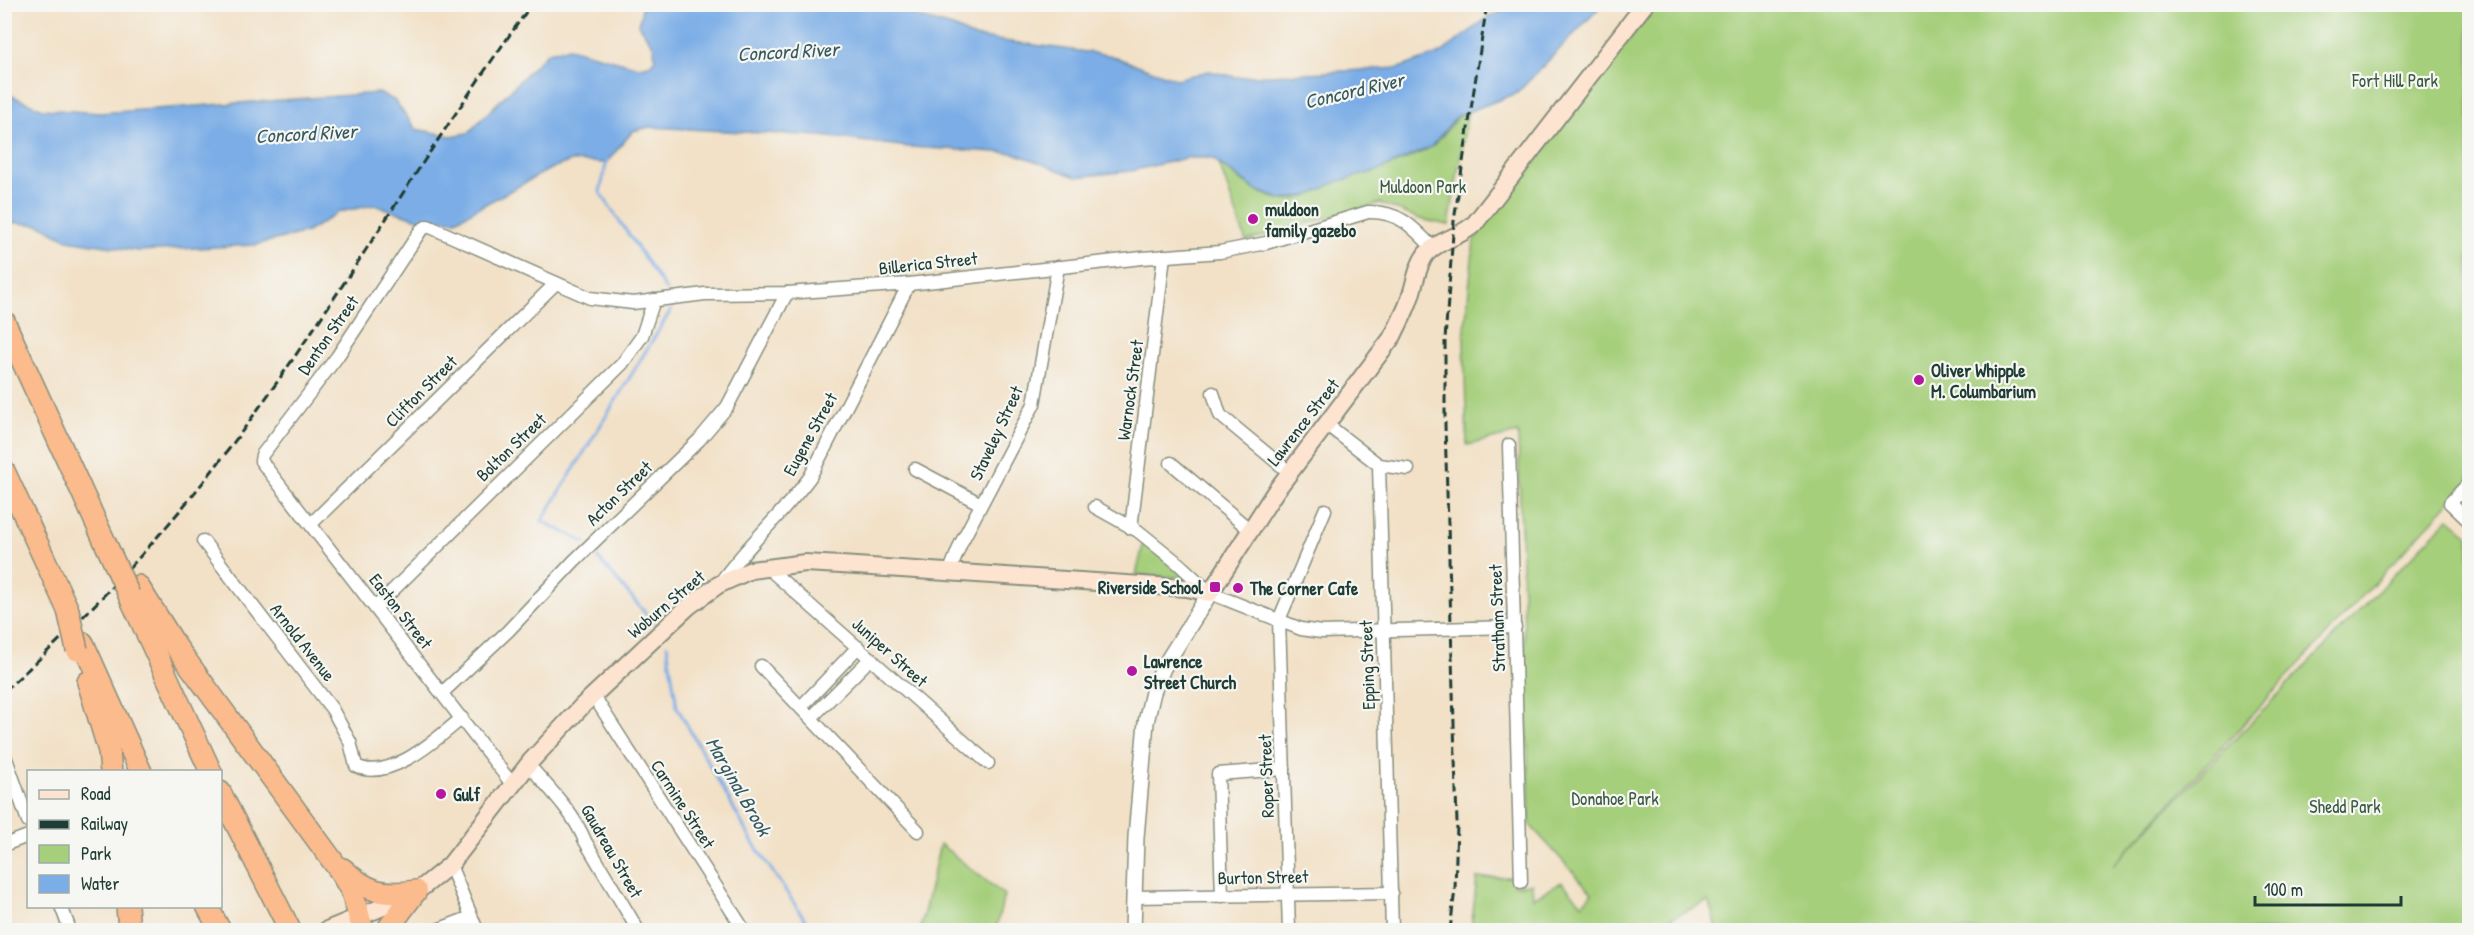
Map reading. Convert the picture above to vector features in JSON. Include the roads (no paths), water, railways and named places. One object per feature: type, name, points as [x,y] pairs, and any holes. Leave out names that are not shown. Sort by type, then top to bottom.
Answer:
[{"type":"highway","points":[[4,321],[114,562],[332,858],[352,892],[360,925]]},
{"type":"highway","points":[[4,471],[68,610],[109,751],[111,770]]},
{"type":"highway","points":[[134,590],[211,770]]},
{"type":"highway","points":[[80,646],[141,770]]},
{"type":"highway","points":[[222,796],[289,929]]},
{"type":"highway","points":[[332,858],[355,880],[371,890],[387,893],[416,891]]},
{"type":"highway","points":[[387,930],[416,891]]},
{"type":"highway","points":[[127,908],[129,930]]},
{"type":"highway","points":[[208,908],[220,930]]},
{"type":"main road","points":[[1433,248],[1465,232],[1476,222],[1645,4]]},
{"type":"main road","name":"Lawrence Street","points":[[1210,593],[1289,472],[1393,336],[1406,309],[1422,261],[1433,248]]},
{"type":"main road","name":"Woburn Street","points":[[327,930],[360,925],[416,891],[450,865],[528,764],[593,695],[688,606],[718,585],[751,570],[805,563],[1164,586],[1210,593]]},
{"type":"street","name":"Billerica Street","points":[[424,228],[428,226],[438,229],[590,297],[633,303],[705,294],[787,293],[909,284],[1220,252],[1249,247],[1368,212],[1388,213],[1399,217],[1408,222],[1433,248]]},
{"type":"street","name":"Denton Street","points":[[261,460],[262,455],[337,357],[424,228]]},
{"type":"street","name":"Warnock Street","points":[[1131,528],[1164,256]]},
{"type":"street","name":"Staveley Street","points":[[949,573],[961,543],[1034,404],[1058,267]]},
{"type":"street","name":"Clifton Street","points":[[311,524],[556,283]]},
{"type":"street","name":"Eugene Street","points":[[718,585],[738,557],[782,511],[810,477],[909,284]]},
{"type":"street","name":"Acton Street","points":[[442,693],[508,631],[573,561],[699,440],[726,407],[787,293]]},
{"type":"street","name":"Bolton Street","points":[[376,607],[622,364],[642,336],[654,300]]},
{"type":"street","points":[[1213,393],[1220,415],[1289,472]]},
{"type":"street","points":[[1326,424],[1379,465],[1408,469]]},
{"type":"street","name":"Stratham Street","points":[[1509,445],[1521,882]]},
{"type":"street","name":"Easton Street","points":[[261,460],[512,784]]},
{"type":"street","points":[[1171,463],[1250,530]]},
{"type":"street","name":"Epping Street","points":[[1379,465],[1392,930]]},
{"type":"street","points":[[915,469],[981,504]]},
{"type":"street","points":[[2469,482],[2450,503],[2469,522]]},
{"type":"street","points":[[1095,507],[1131,528],[1179,564],[1210,593],[1311,632],[1515,627]]},
{"type":"street","points":[[1279,620],[1325,510]]},
{"type":"street","name":"Arnold Avenue","points":[[203,541],[332,709],[350,742],[356,766],[364,771],[376,771],[416,756],[462,718]]},
{"type":"street","name":"Juniper Street","points":[[768,568],[988,763]]},
{"type":"street","name":"Lawrence Street","points":[[1133,930],[1146,722],[1153,692],[1163,668],[1210,593]]},
{"type":"street","name":"Roper Street","points":[[1279,620],[1289,930]]},
{"type":"street","points":[[801,707],[858,647]]},
{"type":"street","points":[[811,718],[871,658]]},
{"type":"street","points":[[761,666],[918,831]]},
{"type":"street","name":"Carmine Street","points":[[593,695],[744,930]]},
{"type":"street","points":[[4,753],[27,818]]},
{"type":"street","name":"Gaudreau Street","points":[[528,764],[568,810],[580,828],[585,841],[638,930]]},
{"type":"street","points":[[1222,896],[1218,774],[1284,769]]},
{"type":"street","points":[[4,845],[27,836]]},
{"type":"street","points":[[450,865],[477,930]]},
{"type":"street","name":"Burton Street","points":[[1134,897],[1392,892]]},
{"type":"street","points":[[62,908],[70,930]]},
{"type":"street","points":[[437,930],[471,917]]},
{"type":"water","name":"Concord River","points":[[651,5],[893,5],[914,16],[953,27],[974,37],[1109,55],[1176,79],[1209,71],[1236,77],[1399,68],[1441,53],[1490,16],[1510,5],[1602,5],[1517,93],[1457,116],[1431,147],[1380,170],[1336,182],[1313,194],[1283,200],[1256,190],[1211,158],[1186,158],[1131,171],[1076,177],[1014,153],[909,147],[821,136],[650,127],[633,131],[606,163],[572,161],[552,168],[456,220],[418,219],[374,205],[339,212],[307,232],[255,245],[138,251],[68,240],[40,225],[5,222],[5,96],[10,95],[43,109],[100,113],[379,93],[394,100],[416,129],[451,136],[468,133],[548,52],[569,48],[639,67],[649,65],[655,60],[654,47],[639,25],[642,7]]},
{"type":"waterway","name":"Marginal Brook","points":[[607,160],[600,192],[666,290]]},
{"type":"waterway","name":"Marginal Brook","points":[[584,542],[542,521],[671,310]]},
{"type":"waterway","name":"Marginal Brook","points":[[597,557],[653,622]]},
{"type":"waterway","name":"Marginal Brook","points":[[667,645],[677,707],[752,841],[812,930]]},
{"type":"railway","points":[[4,691],[94,606],[204,482],[307,339],[455,114],[532,4]]},
{"type":"railway","points":[[1450,930],[1455,889],[1457,824],[1445,425],[1445,339],[1454,221],[1487,4]]},
{"type":"place","name":"muldoon family gazebo","points":[[1253,219]]},
{"type":"place","name":"Oliver Whipple M. Columbarium","points":[[1919,380]]},
{"type":"place","name":"Riverside School","points":[[1215,587]]},
{"type":"place","name":"The Corner Cafe","points":[[1238,588]]},
{"type":"place","name":"Lawrence Street Church","points":[[1132,671]]},
{"type":"place","name":"Gulf","points":[[441,794]]},
{"type":"park label","name":"Fort Hill Park","points":[[2395,80]]},
{"type":"park label","name":"Muldoon Park","points":[[1423,186]]},
{"type":"park label","name":"Donahoe Park","points":[[1615,798]]},
{"type":"park label","name":"Shedd Park","points":[[2345,806]]}]
